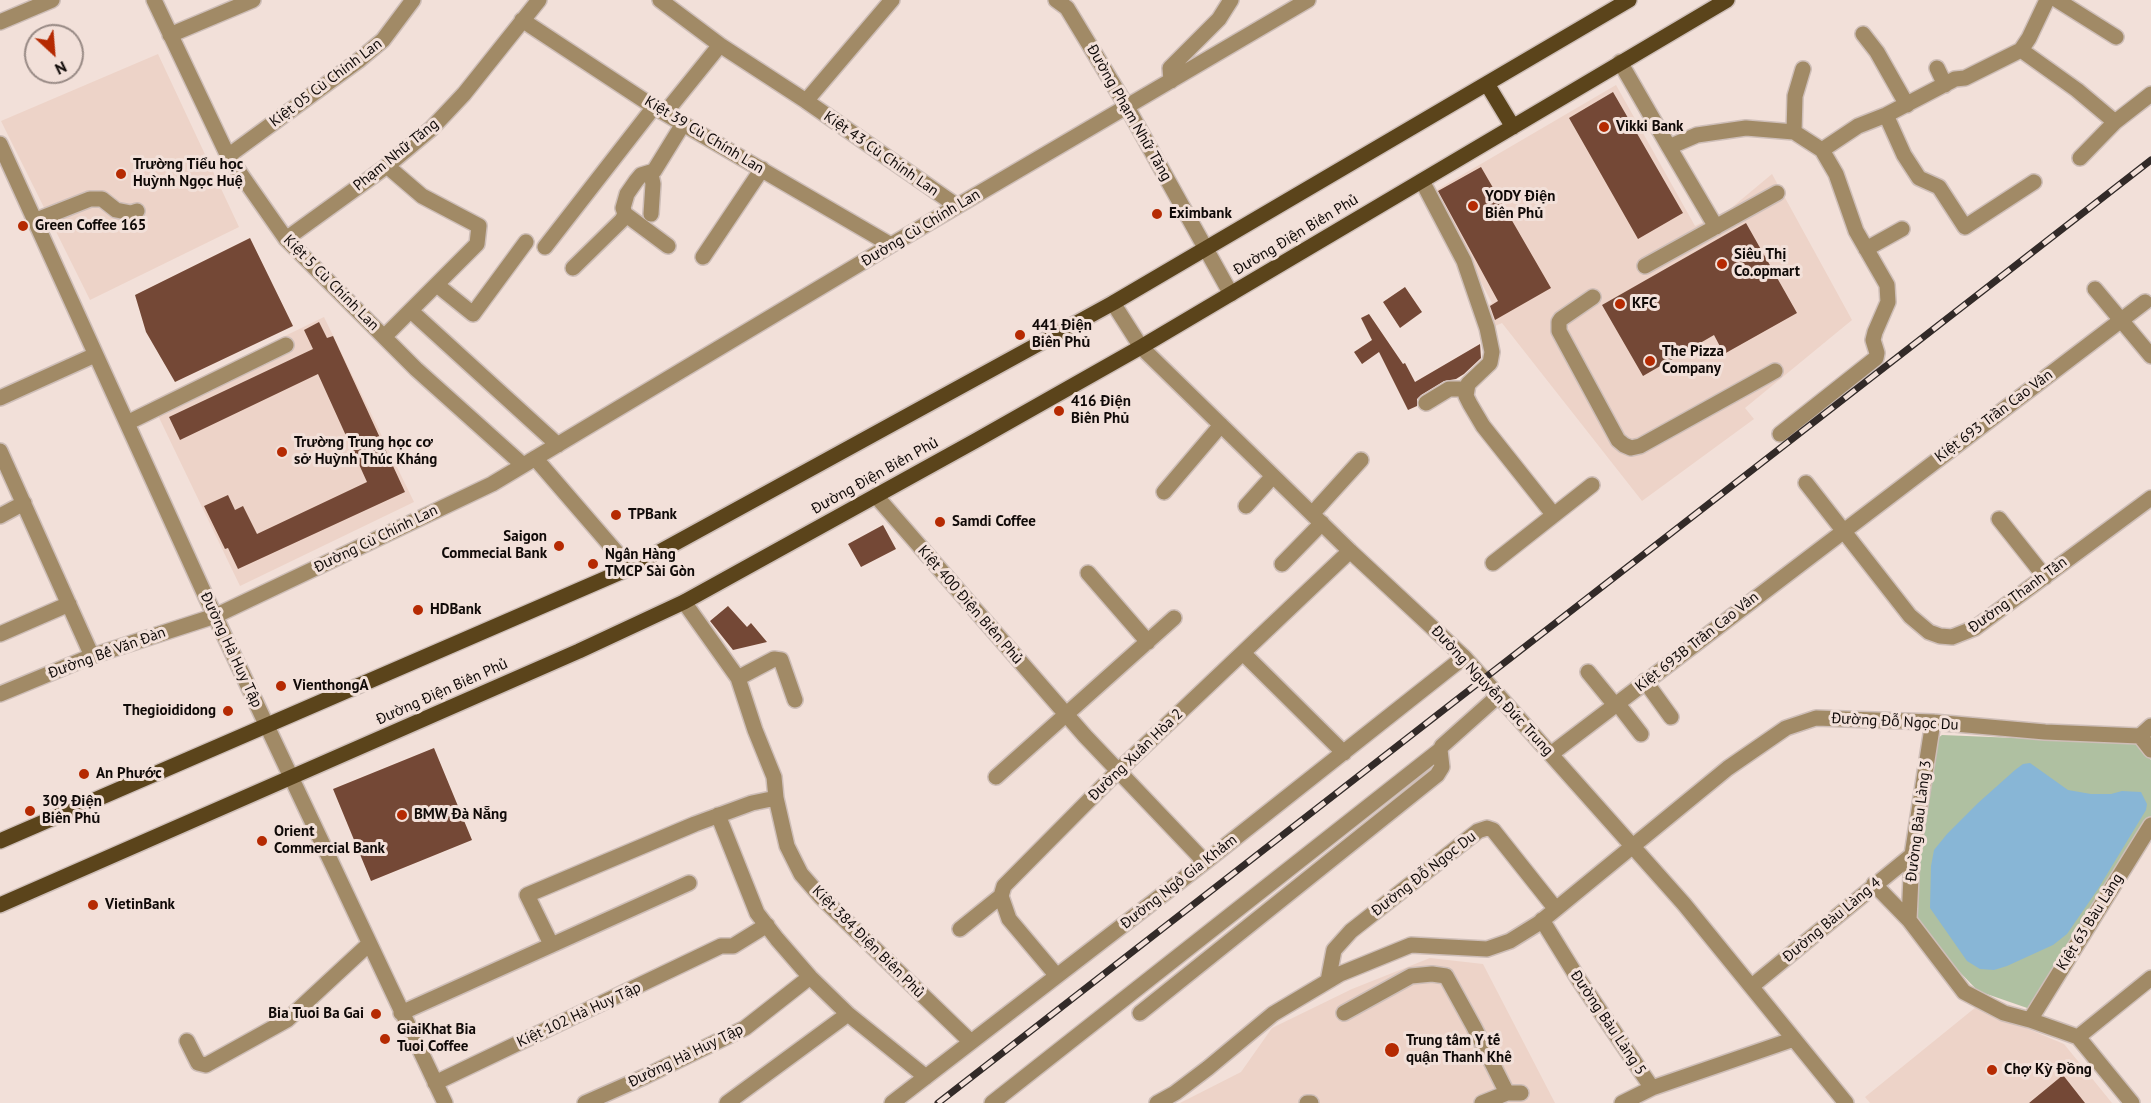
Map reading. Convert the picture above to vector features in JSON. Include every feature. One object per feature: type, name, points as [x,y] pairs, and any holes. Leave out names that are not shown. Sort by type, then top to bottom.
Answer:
[{"type":"main road","points":[[0,841],[630,568],[1113,303],[1629,0]]},
{"type":"main road","name":"Đường Điện Biên Phủ","points":[[0,905],[579,651],[684,602],[1232,294],[1727,0]]},
{"type":"main road","points":[[1487,84],[1514,127]]},
{"type":"street","points":[[0,22],[52,0]]},
{"type":"street","name":"Kiệt 5 Cù Chính Lan","points":[[154,0],[228,156],[285,239],[416,369],[529,462]]},
{"type":"street","points":[[170,35],[253,0]]},
{"type":"street","name":"Kiệt 05 Cù Chính Lan","points":[[228,156],[358,61],[383,40],[413,0]]},
{"type":"street","name":"Phạm Nhữ Tăng","points":[[285,239],[387,166],[438,122],[539,0]]},
{"type":"street","name":"Kiệt 43 Cù Chính Lan","points":[[660,0],[720,45],[806,101],[957,206]]},
{"type":"street","points":[[806,101],[892,0]]},
{"type":"street","name":"Đường Phạm Nhữ Tăng","points":[[1056,0],[1066,8],[1127,107],[1232,294]]},
{"type":"street","points":[[1171,81],[1170,68],[1220,19],[1231,0]]},
{"type":"street","name":"Đường Cù Chính Lan","points":[[215,616],[492,484],[891,245],[1308,0]]},
{"type":"street","points":[[1822,150],[1858,126],[1886,115],[2021,50],[2047,0]]},
{"type":"street","points":[[2057,0],[2116,37]]},
{"type":"street","name":"Kiệt 39 Cù Chính Lan","points":[[522,20],[660,110],[891,245]]},
{"type":"street","points":[[1863,34],[1877,52],[1907,105]]},
{"type":"street","points":[[545,247],[660,110],[720,45]]},
{"type":"street","points":[[2021,50],[2077,90],[2115,122]]},
{"type":"street","points":[[1620,62],[1716,227]]},
{"type":"street","points":[[1937,68],[1945,85]]},
{"type":"street","points":[[1794,132],[1795,96],[1803,69]]},
{"type":"street","points":[[2080,158],[2115,122],[2151,94]]},
{"type":"street","points":[[1886,115],[1904,155],[1919,178],[1939,187],[1965,227],[2034,182]]},
{"type":"street","points":[[668,246],[625,214],[623,208],[627,194],[636,181],[641,175],[654,171],[684,124]]},
{"type":"street","points":[[1669,147],[1697,135],[1746,128],[1794,132],[1822,150],[1836,174],[1856,231],[1884,279],[1888,302],[1873,340],[1877,353],[1876,358],[1780,434]]},
{"type":"street","name":"Đường Hà Huy Tập","points":[[1,146],[215,616],[445,1103]]},
{"type":"street","points":[[384,337],[477,244],[479,226],[422,196],[387,166]]},
{"type":"street","points":[[703,257],[762,169]]},
{"type":"street","points":[[648,174],[653,184],[651,214]]},
{"type":"street","points":[[1422,181],[1460,253],[1487,328],[1492,352],[1490,363],[1472,379],[1466,389],[1470,404],[1483,426],[1553,514]]},
{"type":"street","points":[[1645,266],[1777,194]]},
{"type":"street","points":[[34,221],[90,199],[102,200],[116,210],[131,213],[137,211]]},
{"type":"street","points":[[573,268],[611,232],[625,214]]},
{"type":"street","points":[[1866,249],[1902,229]]},
{"type":"street","points":[[437,285],[473,314],[526,242]]},
{"type":"street","points":[[2095,289],[2151,356]]},
{"type":"street","points":[[1593,297],[1561,319],[1559,331],[1618,440],[1631,448],[1640,446],[1774,371]]},
{"type":"street","name":"Kiệt 693 Trần Cao Vân","points":[[1843,530],[2145,302]]},
{"type":"street","name":"Đường Nguyễn Đức Trung","points":[[1113,303],[1141,346],[1350,551],[1464,657],[1632,846],[1752,986],[1844,1102]]},
{"type":"street","points":[[411,311],[558,444]]},
{"type":"street","points":[[126,423],[286,345]]},
{"type":"street","points":[[0,398],[95,355]]},
{"type":"street","points":[[1426,403],[1449,389],[1466,389]]},
{"type":"street","points":[[1164,492],[1221,425]]},
{"type":"street","points":[[0,451],[92,656]]},
{"type":"street","points":[[1282,564],[1361,460]]},
{"type":"street","points":[[529,462],[630,568]]},
{"type":"street","points":[[1246,506],[1273,476]]},
{"type":"street","name":"Đường Thanh Tân","points":[[1806,483],[1910,616],[1929,632],[1952,637],[1975,628],[2151,498]]},
{"type":"street","points":[[1492,563],[1592,485]]},
{"type":"street","name":"Kiệt 400 Điện Biên Phủ","points":[[876,496],[1117,772],[1205,862]]},
{"type":"street","points":[[0,516],[24,504]]},
{"type":"street","points":[[1999,519],[2044,577]]},
{"type":"street","name":"Kiệt 693B Trần Cao Vân","points":[[1551,754],[1843,530]]},
{"type":"street","name":"Đường Xuân Hòa 2","points":[[960,929],[1001,896],[1004,886],[1117,772],[1350,551]]},
{"type":"street","points":[[1088,573],[1148,642]]},
{"type":"street","name":"Kiệt 384 Điện Biên Phủ","points":[[684,602],[738,678],[774,777],[776,798],[787,846],[801,874],[821,897],[971,1042]]},
{"type":"street","points":[[0,634],[69,604]]},
{"type":"street","name":"Đường Bế Văn Đàn","points":[[0,694],[92,656],[215,616]]},
{"type":"street","points":[[996,777],[1174,618]]},
{"type":"street","points":[[1243,653],[1344,753]]},
{"type":"street","name":"Đường Ngô Gia Khảm","points":[[892,1103],[1205,862],[1464,657]]},
{"type":"street","points":[[738,678],[774,659],[781,660],[795,700]]},
{"type":"street","points":[[1588,672],[1641,734]]},
{"type":"street","points":[[1646,681],[1671,717]]},
{"type":"street","points":[[992,1103],[1440,750],[1446,741],[1498,696]]},
{"type":"street","name":"Đường Đỗ Ngọc Du","points":[[1157,1103],[1175,1094],[1273,1014],[1340,974],[1411,945],[1487,949],[1510,941],[1542,920],[1728,768],[1786,728],[1816,718],[1933,722],[2045,732],[2145,731]]},
{"type":"street","name":"Đường Bàu Làng 3","points":[[1909,920],[1912,855],[1933,722]]},
{"type":"street","points":[[2145,731],[2151,750]]},
{"type":"street","points":[[1140,1013],[1437,775],[1442,767],[1440,750]]},
{"type":"street","points":[[551,944],[527,895],[718,815],[776,798]]},
{"type":"street","points":[[718,815],[757,913],[810,977],[848,1014],[926,1077]]},
{"type":"street","name":"Kiệt 63 Bàu Làng","points":[[2030,1020],[2151,825]]},
{"type":"street","name":"Đường Đỗ Ngọc Du","points":[[1328,981],[1334,950],[1351,931],[1478,831],[1487,828],[1493,830],[1555,908]]},
{"type":"street","name":"Đường Bàu Làng 4","points":[[1752,986],[1912,855]]},
{"type":"street","points":[[401,1013],[689,883]]},
{"type":"street","points":[[1874,884],[1909,920],[1964,992],[2004,1012],[2078,1037],[2132,1103]]},
{"type":"street","points":[[1001,896],[1010,919],[1057,976]]},
{"type":"street","name":"Đường Bàu Làng 5","points":[[1542,920],[1579,980],[1652,1088],[1794,1039]]},
{"type":"street","name":"Kiệt 102 Hà Huy Tập","points":[[435,1083],[721,946],[733,946],[767,925]]},
{"type":"street","points":[[187,1041],[198,1063],[206,1065],[287,1020],[369,944]]},
{"type":"street","points":[[1344,1013],[1411,976],[1432,974],[1446,976],[1514,1093],[1482,1103]]},
{"type":"street","name":"Đường Hà Huy Tập","points":[[585,1103],[745,1028],[810,977]]},
{"type":"street","points":[[2078,1037],[2151,978]]},
{"type":"street","points":[[727,1103],[848,1014]]},
{"type":"street","points":[[1622,1103],[1652,1088]]},
{"type":"shaded area","name":"Trường Tiểu học Huỳnh Ngọc Huệ","points":[[158,54],[239,227],[90,300],[1,121]]},
{"type":"shaded area","points":[[1616,85],[1695,226],[1730,209],[1772,174],[1852,320],[1745,408],[1754,419],[1642,501],[1502,323],[1495,326],[1485,307],[1492,303],[1433,192]]},
{"type":"shaded area","name":"Trường Trung học cơ sở Huỳnh Thúc Kháng","points":[[324,317],[414,502],[240,586],[151,401]]},
{"type":"shaded area","name":"Trung tâm Y tế quận Thanh Khê","points":[[1430,958],[1483,964],[1555,1103],[1180,1103],[1241,1072],[1272,1028],[1352,989]]},
{"type":"shaded area","name":"Chợ Kỳ Đồng","points":[[1976,1007],[2064,1044],[2112,1103],[1870,1103],[1865,1097]]},
{"type":"green space","points":[[1942,735],[2137,743],[2151,760],[2151,821],[2033,1010],[1978,991],[1921,932],[1915,913],[1913,857],[1934,741]]},
{"type":"water","points":[[2030,763],[2068,790],[2091,794],[2141,792],[2147,804],[2146,810],[2098,889],[2067,934],[2053,945],[2007,966],[1994,970],[1980,969],[1967,961],[1930,908],[1931,866],[1934,850],[1978,803],[2015,770],[2023,764]]},
{"type":"building","points":[[1613,92],[1683,213],[1638,239],[1569,118]]},
{"type":"building","points":[[1481,167],[1551,288],[1495,320],[1490,306],[1498,301],[1438,191]]},
{"type":"building","name":"Siêu Thị Co.opmart","points":[[1746,223],[1797,313],[1724,354],[1714,335],[1643,376],[1602,305]]},
{"type":"building","points":[[250,238],[293,326],[175,382],[146,332],[135,295]]},
{"type":"building","points":[[1405,287],[1422,312],[1400,328],[1383,302]]},
{"type":"building","points":[[1369,314],[1403,364],[1405,363],[1415,382],[1480,344],[1481,358],[1456,379],[1444,381],[1421,395],[1417,399],[1417,406],[1408,410],[1379,352],[1362,364],[1354,352],[1372,340],[1361,318]]},
{"type":"building","points":[[319,322],[327,338],[333,336],[405,492],[238,569],[228,548],[225,549],[204,506],[228,495],[235,510],[243,506],[257,534],[367,482],[318,374],[180,440],[169,417],[313,349],[304,330]]},
{"type":"building","points":[[883,525],[896,549],[861,567],[848,544]]},
{"type":"building","points":[[728,606],[747,627],[751,623],[767,642],[733,650],[710,621]]},
{"type":"building","name":"BMW Đà Nẵng","points":[[434,748],[472,840],[371,881],[333,789]]},
{"type":"building","points":[[2063,1075],[2085,1103],[2029,1103]]},
{"type":"railway","points":[[938,1103],[2151,160]]},
{"type":"place","name":"Vikki Bank","points":[[1604,127]]},
{"type":"place","name":"Trường Tiểu học Huỳnh Ngọc Huệ","points":[[121,174]]},
{"type":"place","name":"YODY Điện Biên Phủ","points":[[1473,206]]},
{"type":"place","name":"Eximbank","points":[[1157,214]]},
{"type":"place","name":"Green Coffee 165","points":[[23,226]]},
{"type":"place","name":"Siêu Thị Co.opmart","points":[[1722,264]]},
{"type":"place","name":"KFC","points":[[1620,304]]},
{"type":"place","name":"441 Điện Biên Phủ","points":[[1020,335]]},
{"type":"place","name":"The Pizza Company","points":[[1650,361]]},
{"type":"place","name":"416 Điện Biên Phủ","points":[[1059,411]]},
{"type":"place","name":"Trường Trung học cơ sở Huỳnh Thúc Kháng","points":[[282,452]]},
{"type":"place","name":"TPBank","points":[[616,515]]},
{"type":"place","name":"Samdi Coffee","points":[[940,522]]},
{"type":"place","name":"Saigon Commecial Bank","points":[[559,546]]},
{"type":"place","name":"Ngân Hàng TMCP Sài Gòn","points":[[593,564]]},
{"type":"place","name":"HDBank","points":[[418,610]]},
{"type":"place","name":"VienthongA","points":[[281,686]]},
{"type":"place","name":"Thegioididong","points":[[228,711]]},
{"type":"place","name":"An Phước","points":[[84,774]]},
{"type":"place","name":"309 Điện Biên Phủ","points":[[30,811]]},
{"type":"place","name":"BMW Đà Nẵng","points":[[402,815]]},
{"type":"place","name":"Orient Commercial Bank","points":[[262,841]]},
{"type":"place","name":"VietinBank","points":[[93,905]]},
{"type":"place","name":"Bia Tuoi Ba Gai","points":[[376,1014]]},
{"type":"place","name":"GiaiKhat Bia Tuoi Coffee","points":[[385,1039]]},
{"type":"place","name":"Trung tâm Y tế quận Thanh Khê","points":[[1392,1050]]},
{"type":"place","name":"Chợ Kỳ Đồng","points":[[1992,1070]]}]
